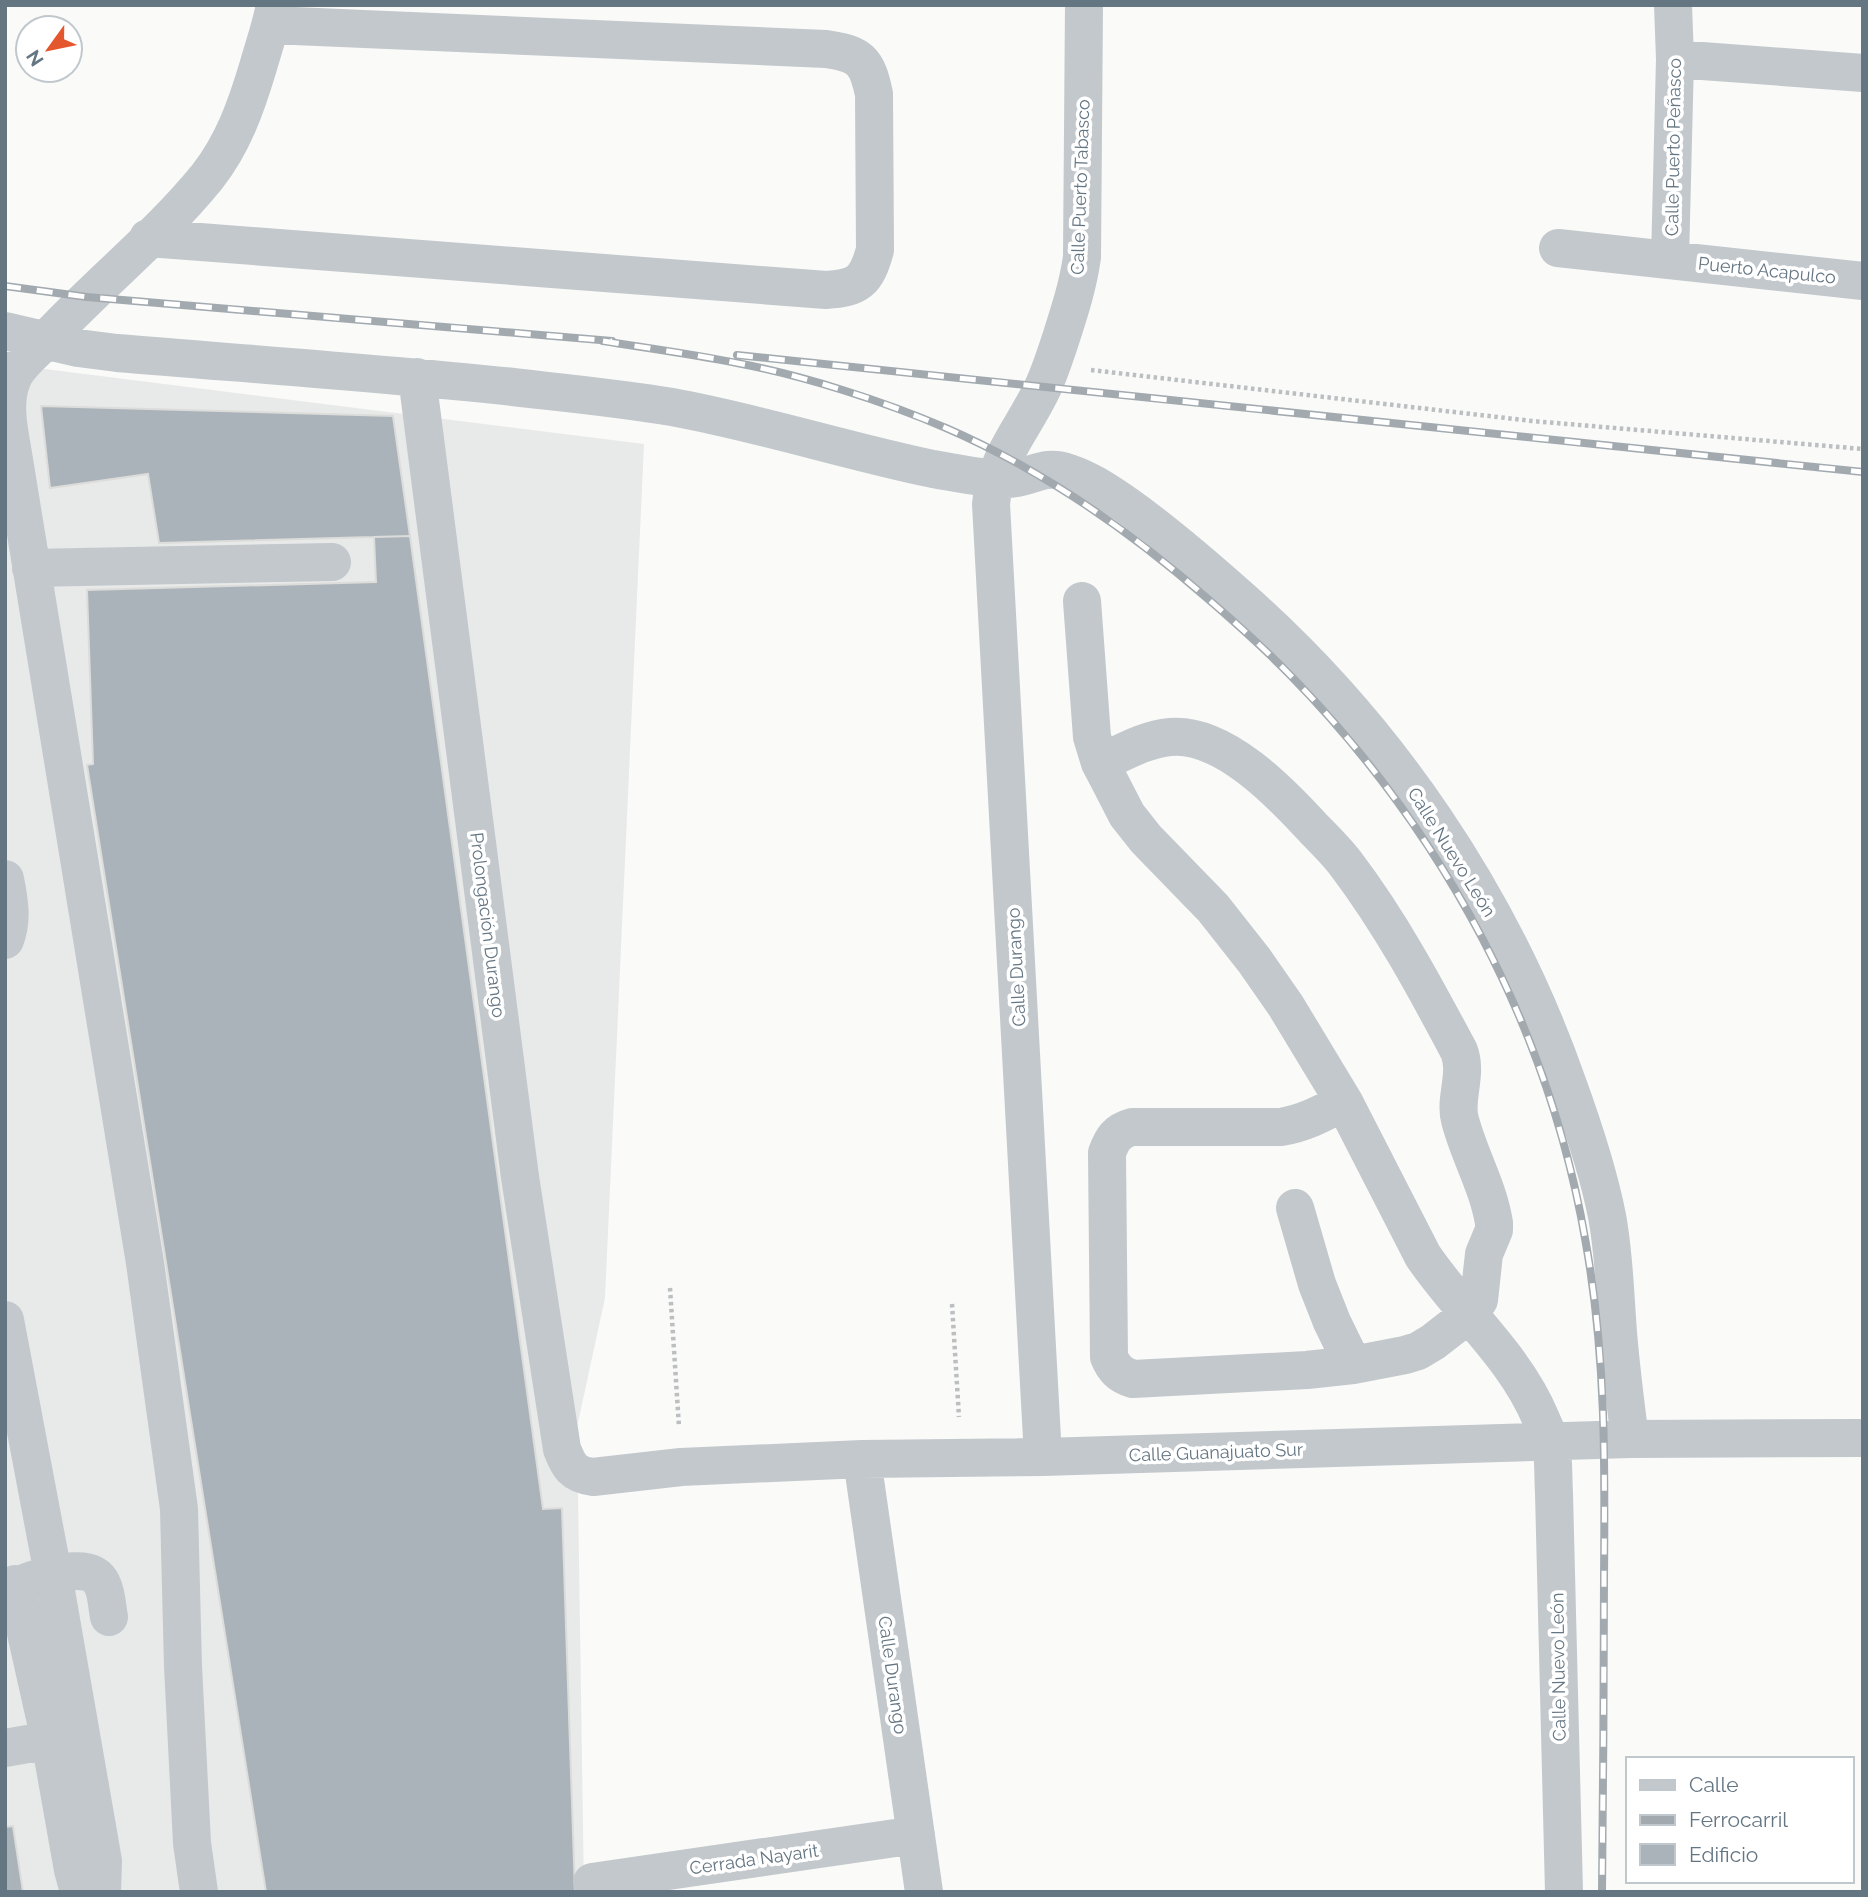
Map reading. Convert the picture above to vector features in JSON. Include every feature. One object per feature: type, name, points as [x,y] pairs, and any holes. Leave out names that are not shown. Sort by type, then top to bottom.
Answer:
[{"type":"street","name":"Calle Puerto Tabasco","points":[[995,478],[1003,456],[1043,388],[1079,277],[1082,257],[1084,5]]},
{"type":"street","name":"Calle Puerto Peñasco","points":[[1558,247],[1670,260],[1675,59],[1673,5]]},
{"type":"street","points":[[148,238],[825,290],[846,289],[860,282],[869,269],[875,250],[874,94],[870,75],[861,60],[847,52],[273,15],[245,110],[230,144],[208,176],[182,205],[87,297],[9,382],[9,428],[145,1263],[179,1508],[183,1666],[192,1843],[199,1892]]},
{"type":"street","points":[[1675,59],[1863,73]]},
{"type":"street","name":"Puerto Acapulco","points":[[1670,260],[1863,281]]},
{"type":"street","name":"Calle Nuevo León","points":[[5,331],[78,348],[117,353],[417,377],[620,399],[675,408],[939,470],[1013,480],[1052,468],[1094,483],[1149,521],[1280,633],[1323,678],[1405,777],[1475,883],[1514,955],[1550,1036],[1587,1136],[1607,1216],[1630,1440]]},
{"type":"street","name":"Prolongación Durango","points":[[417,377],[520,1177],[562,1449],[572,1469]]},
{"type":"street","name":"Calle Durango","points":[[995,478],[991,504],[1043,1457]]},
{"type":"street","points":[[32,568],[332,562]]},
{"type":"street","name":"Calle Nuevo León","points":[[1082,601],[1092,737],[1100,763],[1128,814],[1146,839],[1213,908],[1286,1006],[1344,1102],[1423,1256],[1439,1279],[1498,1348],[1537,1410],[1550,1443],[1555,1493],[1564,1892]]},
{"type":"street","points":[[1100,763],[1143,744],[1170,737],[1194,739],[1230,754],[1255,772],[1287,799],[1345,863],[1421,980],[1463,1060],[1459,1116],[1480,1173],[1494,1223],[1494,1230],[1484,1254],[1481,1295],[1469,1314],[1418,1351],[1353,1365],[1307,1370],[1133,1379],[1118,1373],[1109,1357],[1107,1153],[1115,1135],[1132,1127],[1281,1127],[1313,1119],[1344,1102]]},
{"type":"street","points":[[5,879],[10,910],[5,940]]},
{"type":"street","points":[[1295,1208],[1317,1284],[1353,1365]]},
{"type":"street","points":[[5,1320],[103,1861],[102,1892]]},
{"type":"street","name":"Calle Guanajuato Sur","points":[[572,1469],[593,1477],[681,1466],[862,1459],[1043,1457],[1630,1440],[1863,1438]]},
{"type":"street","name":"Calle Durango","points":[[862,1459],[924,1892]]},
{"type":"street","points":[[79,1892],[50,1740],[10,1585],[53,1574],[89,1572],[102,1582],[109,1617]]},
{"type":"street","points":[[5,1748],[50,1740]]},
{"type":"street","name":"Cerrada Nayarit","points":[[592,1882],[916,1835]]},
{"type":"path","points":[[1051,366],[1532,422],[1863,449]]},
{"type":"path","points":[[670,1288],[681,1466]]},
{"type":"path","points":[[952,1304],[961,1457]]},
{"type":"shaded area","points":[[5,364],[644,444],[605,1298],[577,1427],[584,1892],[5,1892]]},
{"type":"building","points":[[41,406],[393,416],[410,536],[159,543],[148,474],[50,488]]},
{"type":"building","points":[[410,536],[543,1509],[562,1508],[575,1892],[266,1892],[87,765],[93,764],[87,590],[376,582],[374,537]]},
{"type":"building","points":[[13,1826],[23,1892],[5,1892],[5,1827]]},
{"type":"railway","points":[[5,286],[87,297],[612,341]]},
{"type":"railway","points":[[603,341],[737,363],[843,390],[946,428],[1050,482],[1148,549],[1272,657],[1347,737],[1397,801],[1442,869],[1483,939],[1517,1012],[1546,1087],[1569,1165],[1593,1286],[1601,1369],[1604,1452],[1602,1892]]},
{"type":"railway","points":[[737,355],[1863,472]]}]
